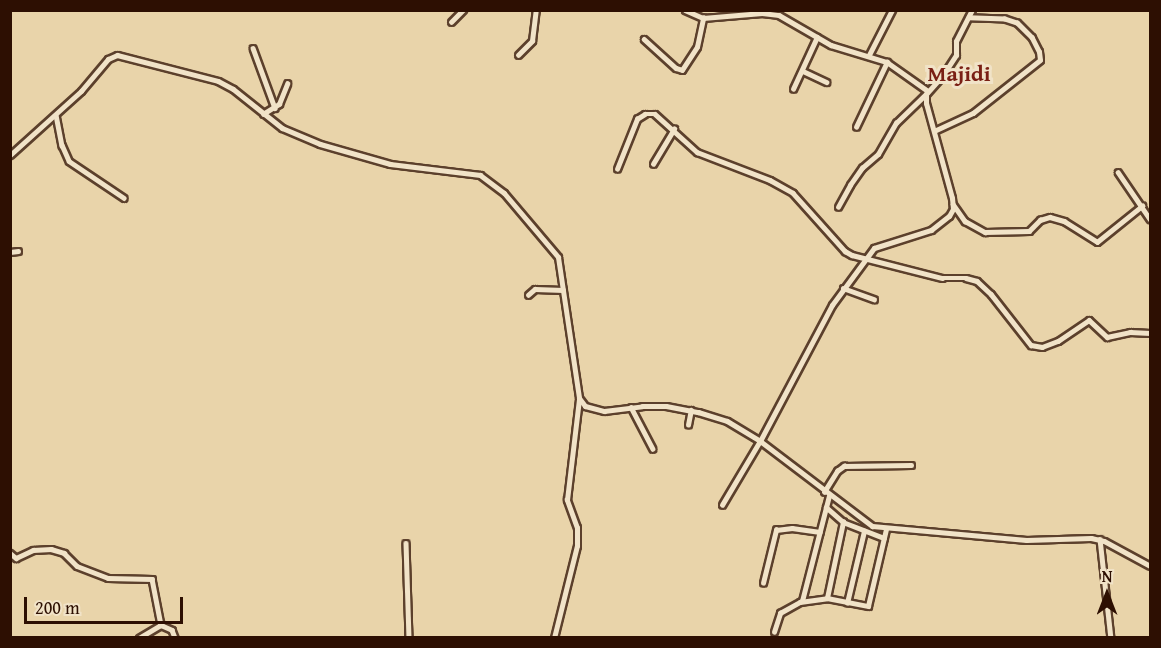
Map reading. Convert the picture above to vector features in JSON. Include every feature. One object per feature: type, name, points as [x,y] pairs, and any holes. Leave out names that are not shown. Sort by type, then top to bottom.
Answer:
[{"type":"street","points":[[451,22],[463,10]]},
{"type":"street","points":[[518,55],[532,41],[536,10]]},
{"type":"street","points":[[685,10],[703,18],[771,13],[790,19],[838,48],[869,55],[886,62],[927,92],[934,131],[953,204],[965,221],[985,232],[1029,231],[1040,220],[1050,217],[1064,221],[1097,242],[1142,206]]},
{"type":"street","points":[[869,55],[892,10]]},
{"type":"street","points":[[838,207],[862,168],[878,154],[896,123],[943,75],[956,55],[956,41],[972,10]]},
{"type":"street","points":[[644,39],[676,68],[682,70],[697,47],[703,18]]},
{"type":"street","points":[[934,131],[973,113],[1040,60],[1040,52],[1032,38],[1017,23],[1005,19],[969,18]]},
{"type":"street","points":[[793,89],[817,37]]},
{"type":"street","points":[[253,48],[275,108]]},
{"type":"street","points":[[10,155],[56,115],[108,59],[115,55],[218,81],[233,89],[263,114],[297,135],[374,160],[435,170],[470,172],[486,178],[504,193],[556,253],[561,266],[579,400],[567,500],[576,523],[577,546],[554,638]]},
{"type":"street","points":[[856,127],[886,62]]},
{"type":"street","points":[[803,71],[827,82]]},
{"type":"street","points":[[263,114],[275,108],[283,100],[287,84]]},
{"type":"street","points":[[617,169],[640,116],[655,114],[690,146],[706,157],[770,180],[793,193],[845,251],[865,259],[927,272],[942,278],[966,278],[976,281],[1004,310],[1024,340],[1033,346],[1047,346],[1059,341],[1089,320],[1107,337],[1130,332],[1150,333]]},
{"type":"street","points":[[56,115],[62,145],[69,161],[124,198]]},
{"type":"street","points":[[653,164],[674,129]]},
{"type":"street","points":[[1118,172],[1150,219]]},
{"type":"street","points":[[722,505],[760,441],[843,288],[865,259],[874,248],[882,243],[920,234],[940,225],[950,216],[953,204]]},
{"type":"street","points":[[10,252],[18,251]]},
{"type":"street","points":[[843,288],[874,299]]},
{"type":"street","points":[[528,295],[535,289],[563,290]]},
{"type":"street","points":[[579,400],[585,406],[604,411],[631,407],[666,406],[691,410],[727,421],[760,441],[864,522],[886,529],[1026,540],[1100,539],[1150,566]]},
{"type":"street","points":[[631,407],[653,449]]},
{"type":"street","points":[[688,425],[691,410]]},
{"type":"street","points":[[800,602],[820,532],[827,494],[837,471],[844,466],[911,465]]},
{"type":"street","points":[[826,507],[843,522],[884,538]]},
{"type":"street","points":[[827,598],[843,522]]},
{"type":"street","points":[[763,583],[776,530],[792,528],[820,532]]},
{"type":"street","points":[[774,632],[777,616],[800,602],[827,598],[865,606],[870,604],[886,529]]},
{"type":"street","points":[[847,603],[864,531]]},
{"type":"street","points":[[1100,539],[1111,638]]},
{"type":"street","points":[[406,543],[409,638]]},
{"type":"street","points":[[10,553],[13,559],[33,550],[51,549],[64,553],[77,566],[108,578],[152,579],[161,625]]},
{"type":"street","points":[[139,638],[161,625]]},
{"type":"street","points":[[161,625],[172,630],[175,638]]},
{"type":"district","name":"Majidi","points":[[959,74]]}]
